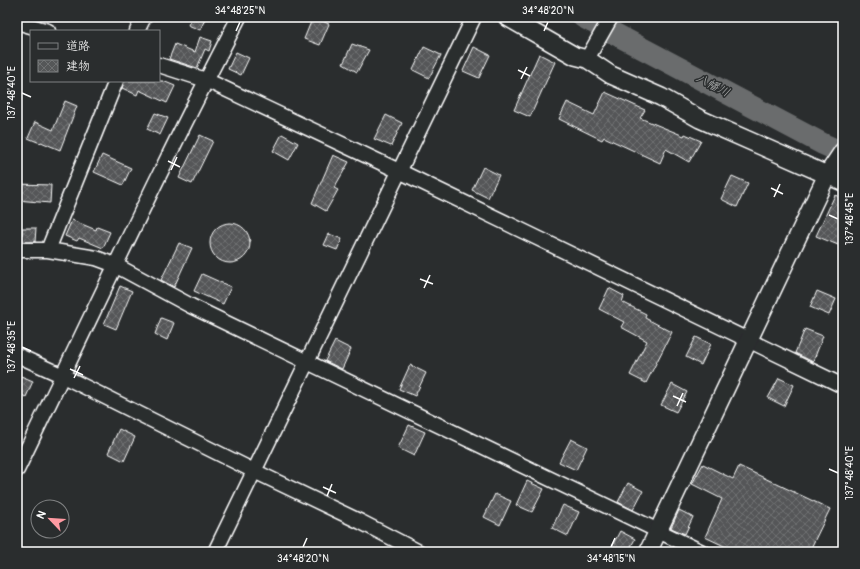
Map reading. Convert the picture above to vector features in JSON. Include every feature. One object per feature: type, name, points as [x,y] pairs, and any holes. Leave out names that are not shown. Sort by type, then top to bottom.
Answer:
[{"type":"street","points":[[138,30],[144,17]]},
{"type":"street","points":[[17,470],[115,265],[206,80],[240,17]]},
{"type":"street","points":[[215,552],[474,17]]},
{"type":"street","points":[[507,17],[575,56],[587,59],[611,75],[661,97],[700,119],[836,163]]},
{"type":"street","points":[[587,59],[611,17]]},
{"type":"street","points":[[17,22],[45,30]]},
{"type":"street","points":[[160,65],[206,80],[399,171],[843,386]]},
{"type":"street","points":[[48,250],[116,82]]},
{"type":"street","points":[[836,163],[843,182]]},
{"type":"street","points":[[648,552],[836,163]]},
{"type":"street","points":[[17,250],[48,250],[96,258],[115,265],[191,306],[702,552]]},
{"type":"street","points":[[17,355],[361,522],[419,552]]},
{"type":"building","points":[[192,17],[206,17],[200,30],[188,25]]},
{"type":"building","points":[[313,17],[329,24],[320,45],[304,39]]},
{"type":"building","points":[[200,37],[212,41],[209,51],[205,49],[197,68],[169,59],[175,44],[195,52]]},
{"type":"building","points":[[352,44],[369,50],[357,72],[343,64]]},
{"type":"building","points":[[424,47],[441,55],[429,78],[413,70]]},
{"type":"building","points":[[474,47],[490,55],[479,78],[463,71]]},
{"type":"building","points":[[236,52],[249,58],[241,75],[228,69]]},
{"type":"building","points":[[539,54],[555,62],[530,117],[514,110]]},
{"type":"building","points":[[163,81],[175,86],[167,103],[139,90],[137,95],[122,88],[124,82]]},
{"type":"building","points":[[605,92],[645,110],[640,118],[684,136],[685,134],[701,141],[689,162],[666,149],[660,163],[604,137],[602,140],[559,119],[567,102],[594,115]]},
{"type":"building","points":[[65,101],[77,106],[60,150],[28,138],[35,122],[53,130]]},
{"type":"building","points":[[155,113],[168,118],[160,135],[147,129]]},
{"type":"building","points":[[386,115],[402,123],[391,146],[374,139]]},
{"type":"building","points":[[282,134],[298,143],[289,160],[273,151]]},
{"type":"building","points":[[200,135],[213,141],[192,184],[179,178]]},
{"type":"building","points":[[102,155],[131,168],[123,185],[94,172]]},
{"type":"building","points":[[333,155],[349,162],[334,188],[338,190],[326,211],[312,203]]},
{"type":"building","points":[[483,167],[499,175],[488,198],[472,190]]},
{"type":"building","points":[[732,176],[748,183],[737,207],[721,199]]},
{"type":"building","points":[[17,184],[51,185],[50,203],[17,200]]},
{"type":"building","points":[[835,195],[843,198],[843,247],[816,236]]},
{"type":"building","points":[[72,220],[96,230],[97,227],[110,232],[103,248],[79,238],[77,241],[65,236]]},
{"type":"building","points":[[226,223],[234,223],[241,226],[247,232],[250,243],[247,254],[241,260],[234,263],[226,263],[219,260],[213,254],[210,247],[210,239],[213,232],[219,226]]},
{"type":"building","points":[[22,228],[36,228],[35,242],[22,242]]},
{"type":"building","points":[[329,234],[342,239],[337,250],[324,245]]},
{"type":"building","points":[[179,243],[192,248],[174,287],[161,280]]},
{"type":"building","points":[[202,274],[231,287],[223,304],[194,291]]},
{"type":"building","points":[[120,286],[132,291],[116,329],[104,324]]},
{"type":"building","points":[[609,288],[624,296],[622,302],[646,314],[645,318],[672,332],[646,383],[630,375],[647,341],[621,327],[624,322],[599,309]]},
{"type":"building","points":[[817,291],[836,299],[829,315],[810,307]]},
{"type":"building","points":[[161,318],[174,323],[167,340],[155,334]]},
{"type":"building","points":[[805,329],[823,336],[813,362],[795,353]]},
{"type":"building","points":[[696,337],[711,344],[701,365],[686,357]]},
{"type":"building","points":[[335,341],[351,349],[342,369],[325,361]]},
{"type":"building","points":[[410,365],[426,373],[415,396],[399,389]]},
{"type":"building","points":[[21,376],[33,381],[26,397],[17,393],[17,384]]},
{"type":"building","points":[[779,378],[794,385],[784,406],[768,398]]},
{"type":"building","points":[[672,384],[687,392],[676,412],[661,405]]},
{"type":"building","points":[[409,425],[425,432],[414,456],[398,448]]},
{"type":"building","points":[[119,429],[135,437],[124,461],[108,453]]},
{"type":"building","points":[[571,439],[587,447],[576,470],[559,462]]},
{"type":"building","points":[[703,464],[733,479],[739,466],[830,509],[809,552],[737,552],[705,537],[722,499],[692,484]]},
{"type":"building","points":[[527,481],[544,489],[532,512],[516,505]]},
{"type":"building","points":[[628,483],[643,491],[633,510],[618,502]]},
{"type":"building","points":[[495,494],[511,501],[500,525],[484,517]]},
{"type":"building","points":[[563,505],[579,512],[568,536],[552,528]]},
{"type":"building","points":[[679,510],[693,517],[685,534],[671,528]]},
{"type":"building","points":[[620,531],[635,539],[628,552],[609,552]]},
{"type":"waterway","name":"八幡川","points":[[583,17],[823,144],[843,153]]}]
